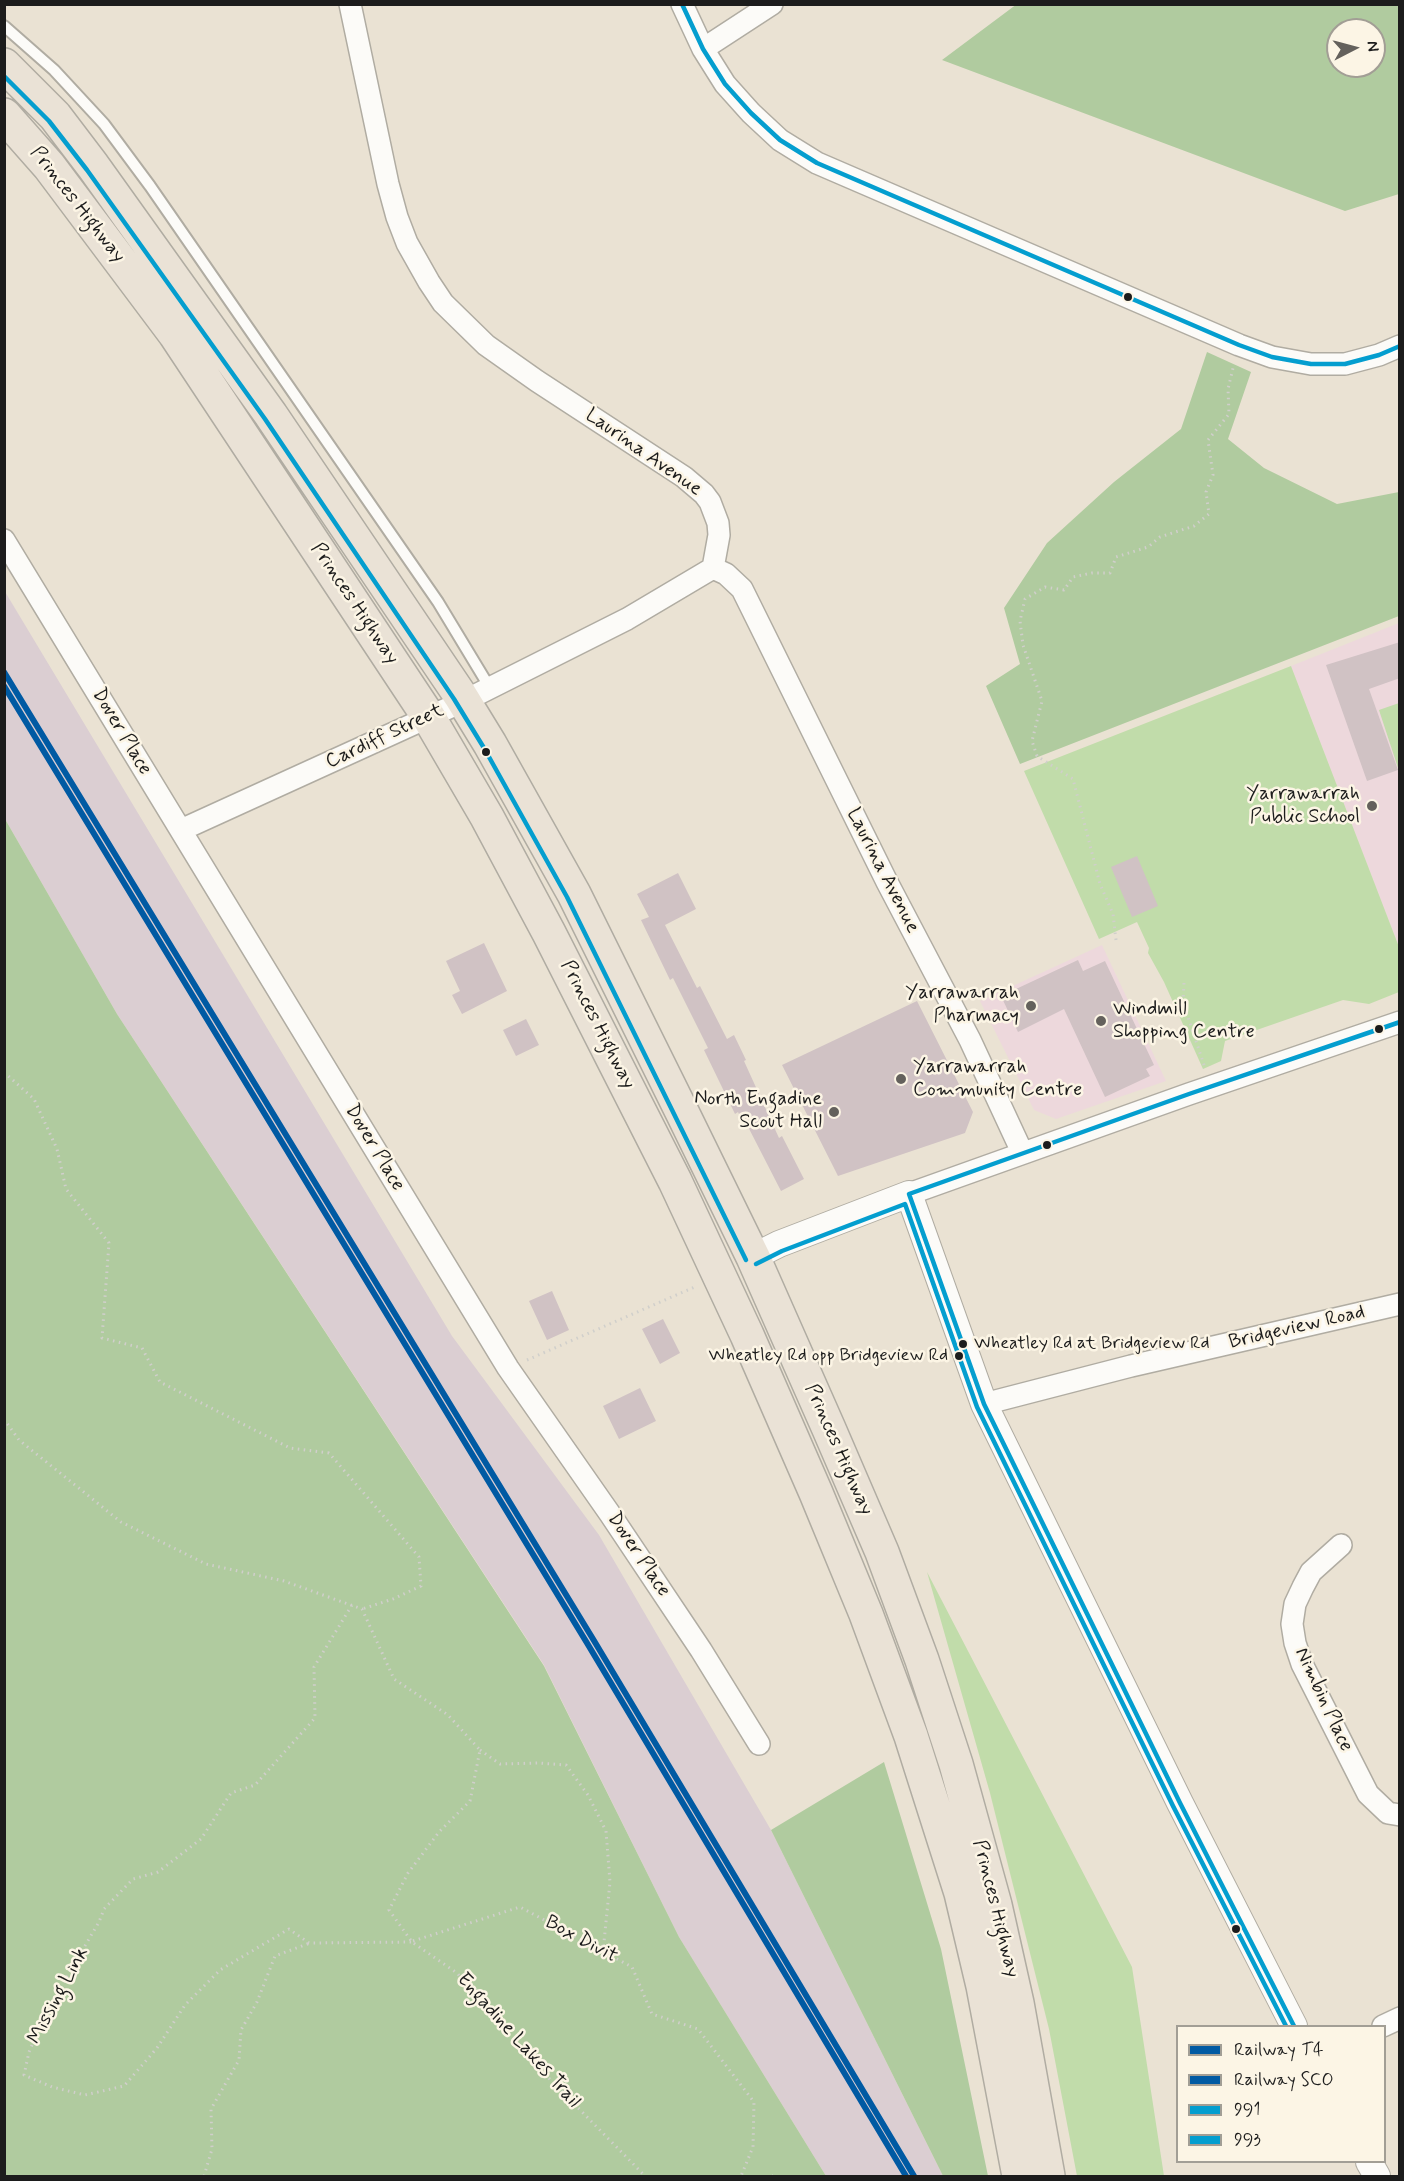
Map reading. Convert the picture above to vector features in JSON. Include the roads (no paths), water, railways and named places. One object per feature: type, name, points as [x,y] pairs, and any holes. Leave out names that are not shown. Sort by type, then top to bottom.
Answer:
[{"type":"highway","name":"Princes Highway","points":[[4,65],[55,116],[93,166],[270,415],[477,694],[490,744],[574,894],[753,1257],[882,1552],[922,1660],[977,1837],[1006,1950],[1048,2176]]},
{"type":"highway","name":"Princes Highway","points":[[4,116],[49,166],[175,334],[428,716],[487,817],[549,933],[686,1203],[837,1543],[890,1677],[961,1893],[985,1997],[1019,2176]]},
{"type":"highway","points":[[686,1203],[727,1242],[753,1257],[747,1280],[749,1294],[834,1486],[839,1504],[837,1543]]},
{"type":"street","name":"Laurina Avenue","points":[[350,4],[391,195],[406,243],[443,303],[486,345],[684,477],[710,502],[718,522],[717,550],[713,568],[726,574],[742,589],[887,882],[970,1040],[1022,1152]]},
{"type":"street","points":[[682,4],[703,49],[725,84],[780,140],[816,164],[1239,345],[1272,357],[1301,362],[1345,364],[1379,355],[1400,346]]},
{"type":"street","points":[[703,49],[772,4]]},
{"type":"street","name":"Dover Place","points":[[4,540],[507,1368],[623,1533],[701,1650],[759,1744]]},
{"type":"street","name":"Cardiff Street","points":[[181,830],[477,694],[627,619],[713,568]]},
{"type":"street","points":[[753,1257],[779,1244],[1022,1152],[1400,1022]]},
{"type":"street","points":[[909,1194],[984,1404],[1179,1803],[1293,2025]]},
{"type":"street","name":"Bridgeview Road","points":[[984,1404],[1131,1366],[1400,1304]]},
{"type":"street","name":"Nimbin Place","points":[[1341,1545],[1311,1572],[1302,1587],[1295,1604],[1292,1624],[1294,1643],[1302,1665],[1368,1794],[1388,1813],[1400,1815]]},
{"type":"street","points":[[1385,2025],[1400,2018]]},
{"type":"lane","points":[[4,26],[54,70],[104,124],[150,186],[438,602],[477,694]]},
{"type":"rail line","name":"T4","points":[[4,672],[593,1639],[914,2176]]},
{"type":"rail line","name":"SCO","points":[[4,686],[587,1643],[906,2176]]},
{"type":"place","name":"Yarrawarrah Public School","points":[[1372,806]]},
{"type":"place","name":"Yarrawarrah Pharmacy","points":[[1031,1006]]},
{"type":"place","name":"Windmill Shopping Centre","points":[[1101,1021]]},
{"type":"place","name":"Yarrawarrah Community Centre","points":[[901,1079]]},
{"type":"place","name":"North Engadine Scout Hall","points":[[834,1112]]},
{"type":"place","name":"Wheatley Rd at Bridgeview Rd","points":[[963,1344]]},
{"type":"place","name":"Wheatley Rd opp Bridgeview Rd","points":[[959,1356]]}]
